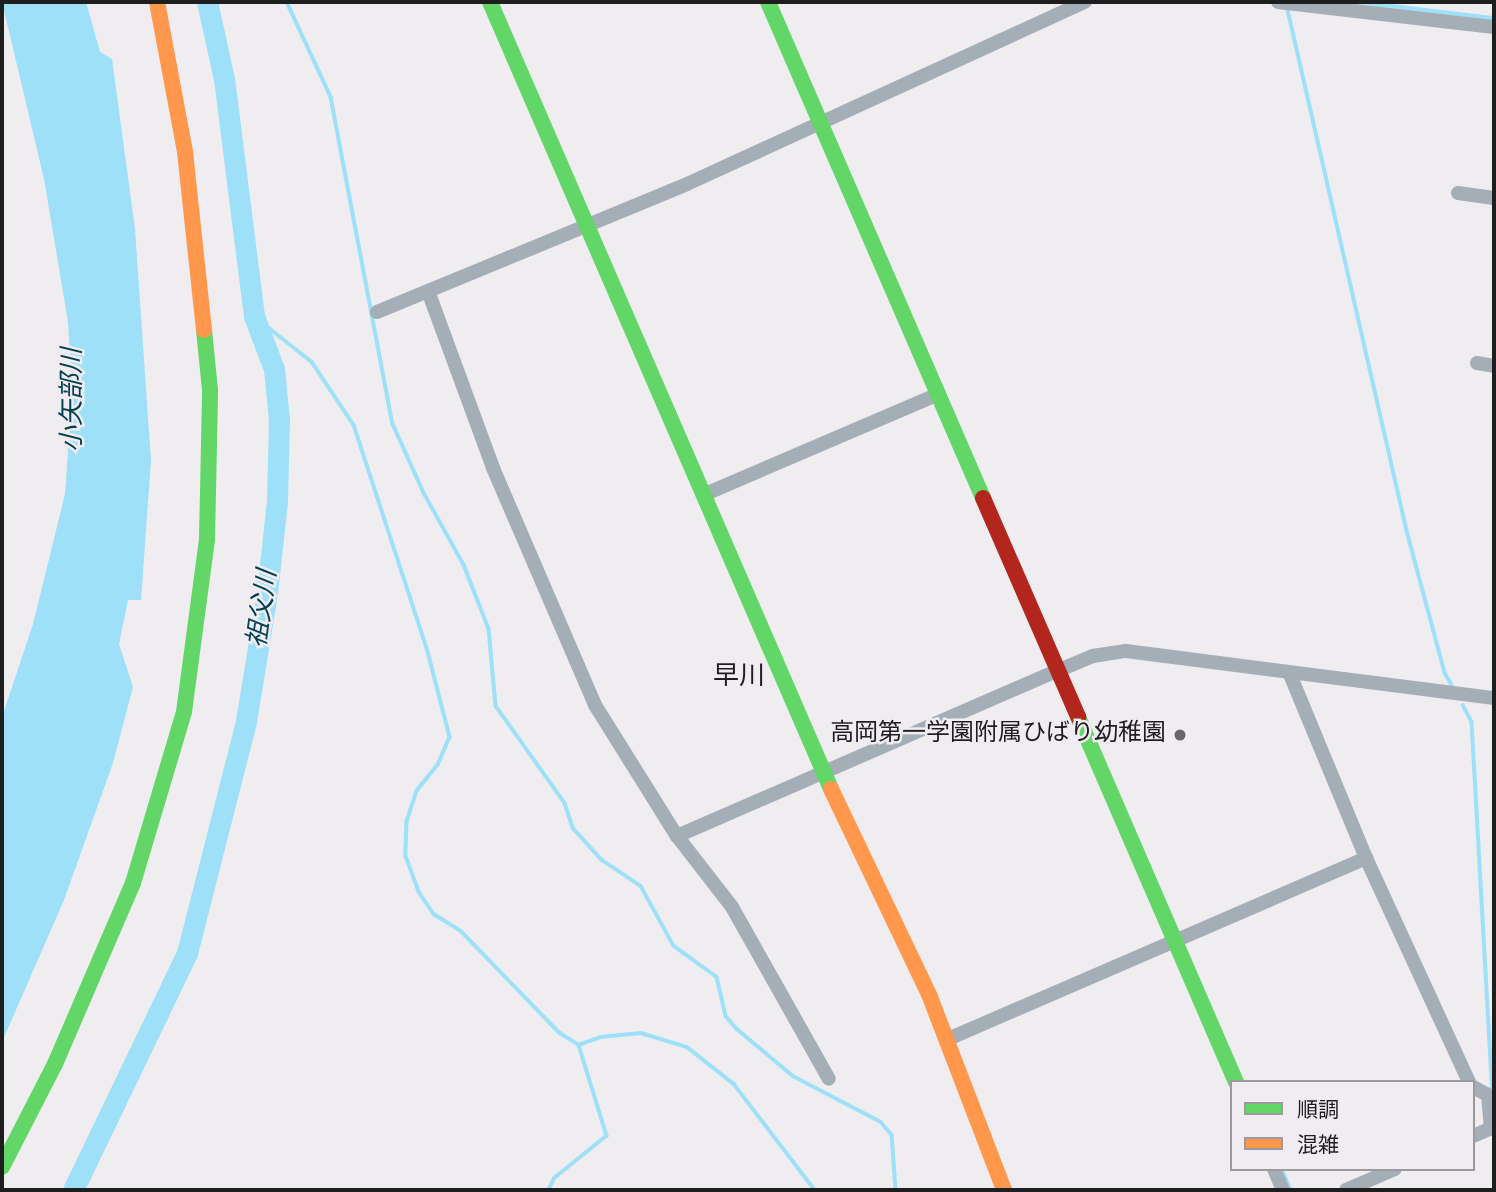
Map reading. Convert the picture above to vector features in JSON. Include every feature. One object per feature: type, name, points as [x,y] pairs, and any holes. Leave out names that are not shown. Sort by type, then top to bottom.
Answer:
[{"type":"street","points":[[2,1167],[55,1064],[133,883],[184,712],[197,634],[208,527],[210,390],[184,152],[157,2]]},
{"type":"street","points":[[490,2],[823,771],[948,1039],[1004,1190]]},
{"type":"street","points":[[768,2],[824,121],[939,394],[1064,669],[1180,939],[1235,1080]]},
{"type":"street","points":[[377,312],[824,121],[841,110],[1085,2]]},
{"type":"street","points":[[1278,2],[1494,27]]},
{"type":"street","points":[[1458,193],[1494,198]]},
{"type":"street","points":[[428,291],[498,479],[595,705],[677,836],[732,907],[829,1079]]},
{"type":"street","points":[[1477,363],[1494,366]]},
{"type":"street","points":[[704,495],[939,394]]},
{"type":"street","points":[[677,836],[1093,656],[1126,651],[1494,698]]},
{"type":"street","points":[[1289,672],[1366,858],[1468,1080]]},
{"type":"street","points":[[948,1039],[1366,858]]},
{"type":"street","points":[[1475,1088],[1488,1095],[1492,1127],[1475,1135]]},
{"type":"street","points":[[1275,1171],[1283,1190]]},
{"type":"street","points":[[1346,1190],[1390,1171]]},
{"type":"water","name":"小矢部川","points":[[2,2],[86,2],[100,52],[112,59],[135,229],[151,461],[141,600],[128,600],[119,644],[133,687],[113,763],[64,900],[2,1042],[2,717],[33,624],[65,494],[72,394],[68,322],[44,179]]},
{"type":"waterway","name":"祖父川","points":[[73,1190],[187,953],[246,721],[267,593],[277,501],[279,420],[274,369],[254,316],[224,79],[207,2]]},
{"type":"waterway","points":[[287,2],[331,97],[393,424],[424,493],[464,565],[489,629],[496,706],[565,803],[573,828],[602,860],[641,886],[674,946],[717,977],[726,1016],[736,1028],[793,1076],[881,1122],[892,1135],[896,1190]]},
{"type":"waterway","points":[[1359,2],[1494,18]]},
{"type":"waterway","points":[[1288,10],[1407,531],[1445,673],[1452,685]]},
{"type":"waterway","points":[[254,316],[312,362],[354,425],[427,648],[450,737],[438,765],[417,791],[407,821],[406,856],[419,892],[434,914],[461,931],[560,1033],[579,1045],[607,1136],[555,1178],[549,1190]]},
{"type":"waterway","points":[[1463,705],[1472,722],[1493,1092]]},
{"type":"waterway","points":[[579,1045],[601,1037],[641,1033],[687,1047],[734,1084],[815,1190]]},
{"type":"waterway","points":[[1283,1171],[1291,1190]]},
{"type":"traffic: fast","points":[[490,2],[831,789]]},
{"type":"traffic: fast","points":[[768,2],[983,498]]},
{"type":"traffic: fast","points":[[2,1167],[55,1064],[133,883],[184,712],[207,539],[210,390],[204,330]]},
{"type":"traffic: fast","points":[[1078,717],[1235,1080]]},
{"type":"traffic: slow","points":[[157,2],[185,152],[204,330]]},
{"type":"traffic: slow","points":[[831,789],[930,997],[1004,1190]]},
{"type":"traffic: jam","points":[[983,498],[1078,717]]},
{"type":"place","name":"高岡第一学園附属ひばり幼稚園","points":[[1180,735]]},
{"type":"district","name":"早川","points":[[739,678]]}]
